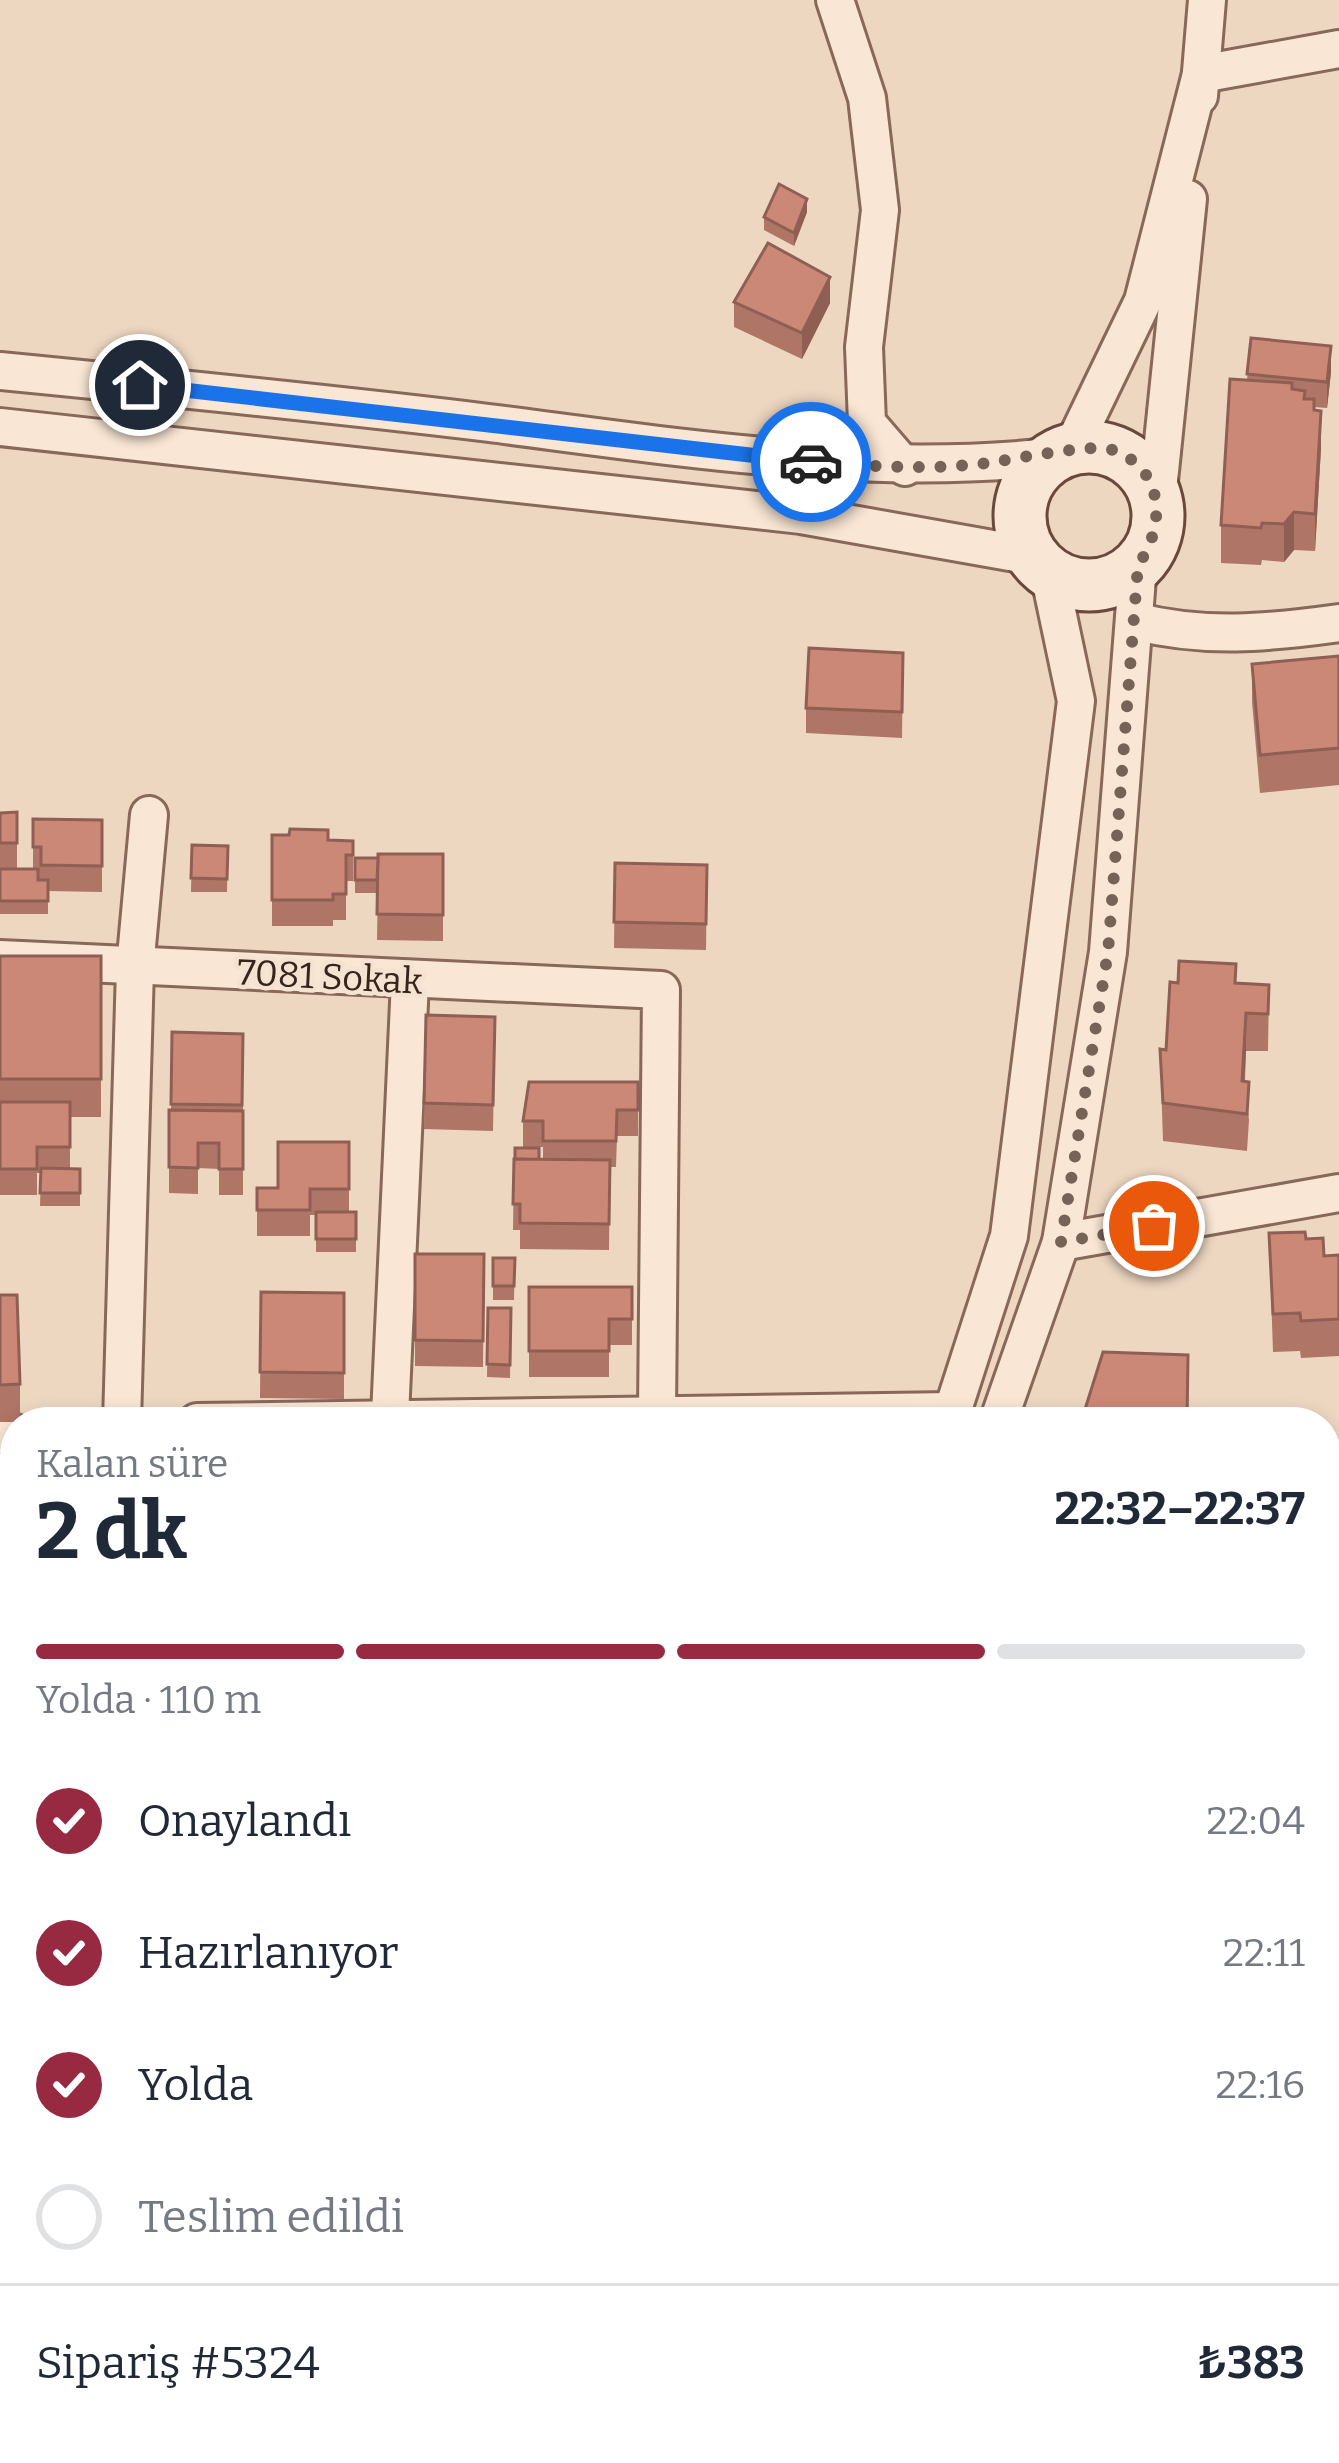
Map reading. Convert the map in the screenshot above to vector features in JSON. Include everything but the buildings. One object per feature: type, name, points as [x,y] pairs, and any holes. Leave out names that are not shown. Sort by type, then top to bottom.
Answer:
[{"type":"street","points":[[836,0],[867,98],[880,210],[864,347],[867,423],[905,466]]},
{"type":"street","points":[[0,427],[801,515],[1040,565],[1095,585],[1138,565],[1153,545],[1207,0]]},
{"type":"street","points":[[1201,74],[1339,49]]},
{"type":"street","points":[[954,1407],[1009,1235],[1076,701],[1040,565],[1019,512],[1034,472],[1061,452],[1143,301],[1201,74]]},
{"type":"street","points":[[0,371],[328,403],[787,461],[905,466],[1115,451],[1135,462],[1157,500]]},
{"type":"street","points":[[1003,1407],[1061,1242],[1108,952],[1138,565]]},
{"type":"street","points":[[1134,621],[1187,634],[1246,636],[1339,623]]},
{"type":"street","points":[[122,1407],[135,968],[149,815]]},
{"type":"street","name":"7081 Sokak","points":[[0,959],[661,990],[657,1407]]},
{"type":"street","points":[[390,1407],[410,981]]},
{"type":"street","points":[[1061,1242],[1339,1193]]},
{"type":"way so far","points":[[811,462],[964,466],[1051,457],[1094,446],[1135,462],[1149,479],[1159,522],[1153,545],[1138,565],[1108,952],[1061,1242],[1154,1226]]},
{"type":"route","points":[[140,385],[811,462]]}]
